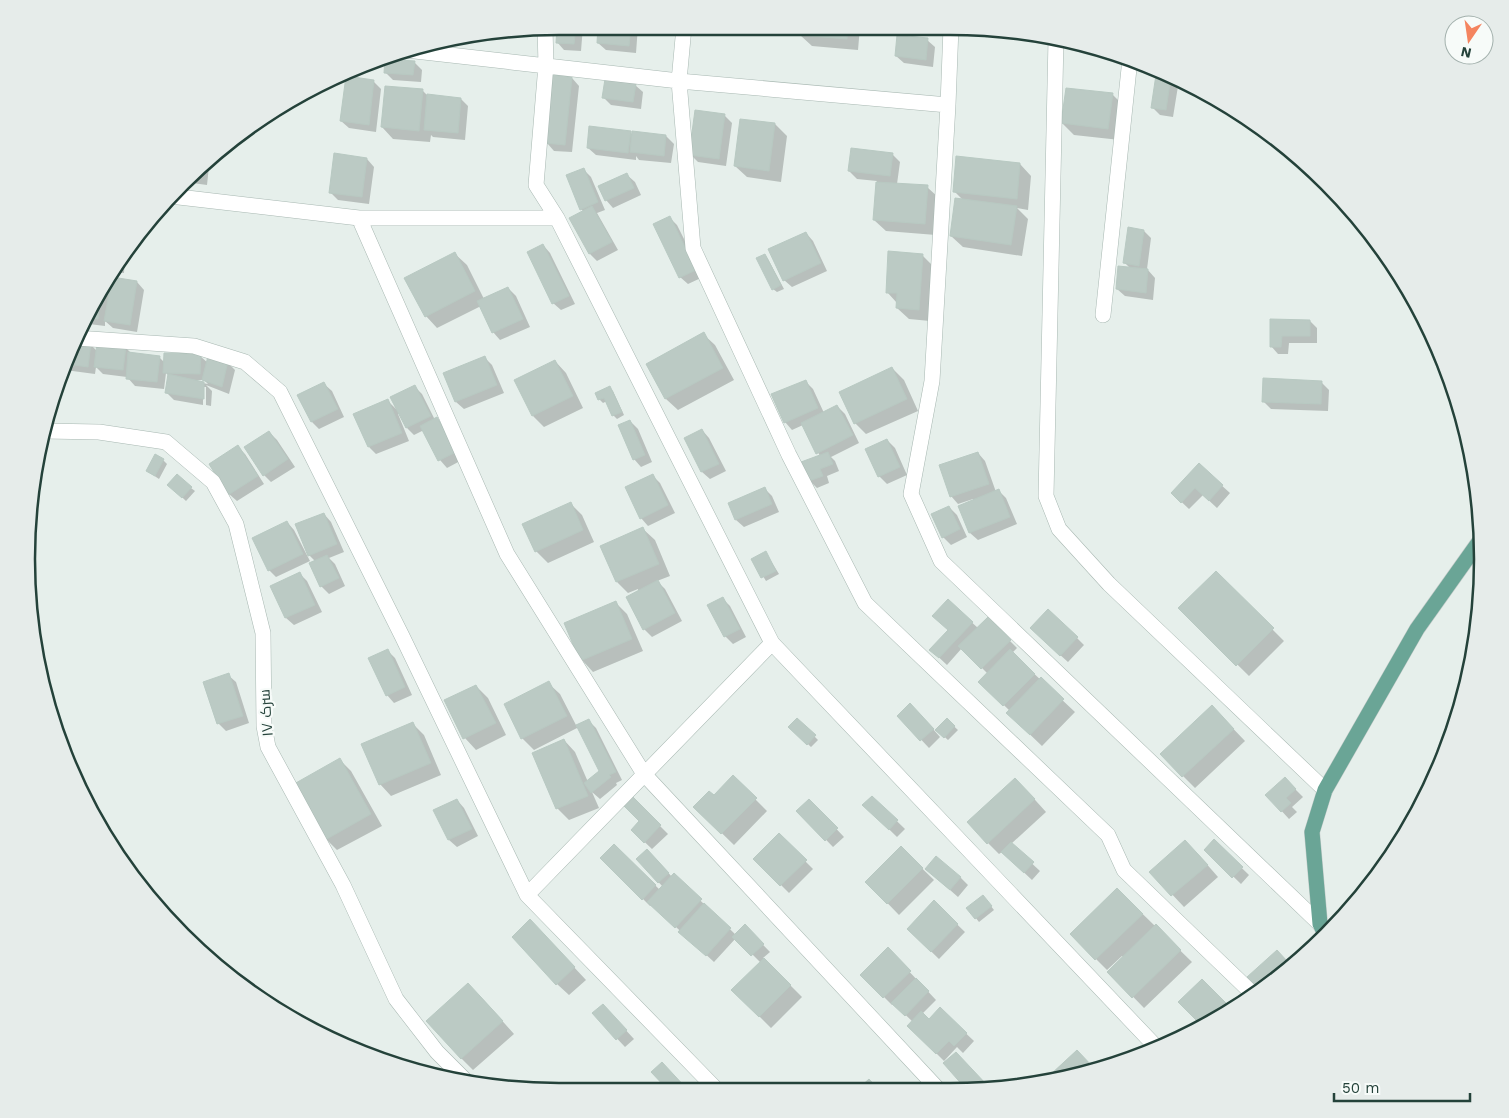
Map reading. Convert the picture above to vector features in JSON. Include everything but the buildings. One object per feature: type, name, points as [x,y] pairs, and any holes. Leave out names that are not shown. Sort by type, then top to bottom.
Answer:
[{"type":"main road","points":[[1322,929],[1312,832],[1325,790],[1417,628],[1474,549]]},
{"type":"street","points":[[545,35],[546,65],[536,185],[557,218],[772,643],[1152,1043]]},
{"type":"street","points":[[683,35],[679,81],[694,248],[789,455],[865,602],[1108,835],[1124,870],[1248,990]]},
{"type":"street","points":[[951,35],[932,380],[911,494],[941,561],[1322,929]]},
{"type":"street","points":[[1056,46],[1046,496],[1058,529],[1109,584],[1325,790]]},
{"type":"street","points":[[426,52],[679,81],[948,105]]},
{"type":"street","points":[[1103,315],[1129,67]]},
{"type":"street","points":[[180,197],[359,218],[557,218]]},
{"type":"street","points":[[359,218],[507,554],[644,774],[931,1083]]},
{"type":"street","points":[[84,339],[194,346],[245,362],[280,392],[406,645],[527,896],[710,1083]]},
{"type":"street","name":"سرک ۱۷","points":[[51,432],[99,432],[166,442],[213,482],[236,524],[262,633],[264,726],[268,747],[343,885],[396,999],[437,1052],[458,1073]]},
{"type":"street","points":[[527,896],[772,643]]}]
